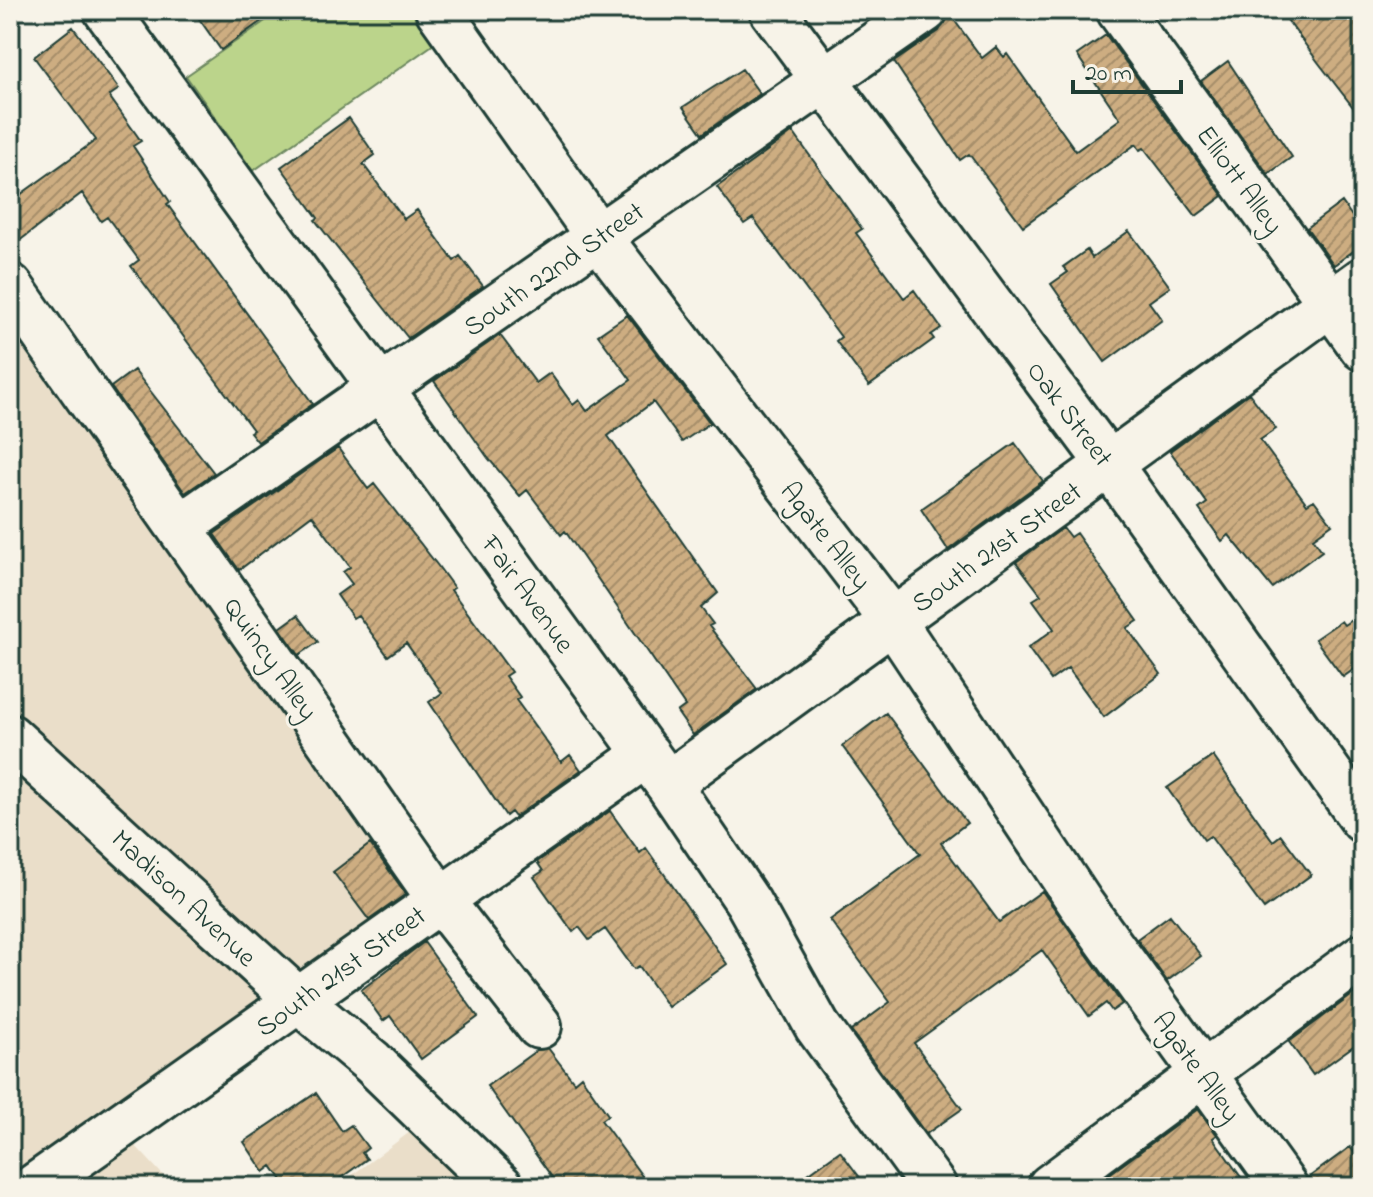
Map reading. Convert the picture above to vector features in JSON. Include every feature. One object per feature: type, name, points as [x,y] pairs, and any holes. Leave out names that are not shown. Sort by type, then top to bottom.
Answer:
[{"type":"street","name":"Fair Avenue","points":[[106,10],[657,769],[748,902],[817,1026],[934,1187]]},
{"type":"street","name":"Agate Alley","points":[[438,10],[598,236],[893,621],[1081,904],[1285,1187]]},
{"type":"street","name":"Oak Street","points":[[772,10],[1109,464],[1363,820]]},
{"type":"street","name":"South 22nd Street","points":[[181,526],[925,10]]},
{"type":"street","name":"Elliott Alley","points":[[1119,10],[1347,292],[1363,348]]},
{"type":"street","name":"Quincy Alley","points":[[10,286],[439,898],[539,1026]]},
{"type":"street","name":"South 21st Street","points":[[34,1187],[207,1062],[300,1002],[439,898],[657,769],[893,621],[1347,292]]},
{"type":"street","name":"Madison Avenue","points":[[10,737],[300,1002],[372,1062],[501,1187]]},
{"type":"street","points":[[1050,1187],[1363,956]]},
{"type":"shaded area","points":[[10,291],[449,899],[119,1128],[174,1187],[10,1187]]},
{"type":"shaded area","points":[[422,1123],[492,1187],[336,1187]]},
{"type":"green space","points":[[281,10],[420,10],[441,39],[253,171],[186,76]]},
{"type":"building","points":[[193,10],[277,10],[221,50]]},
{"type":"building","points":[[1280,10],[1363,10],[1363,120],[1318,62]]},
{"type":"building","points":[[949,13],[982,58],[996,47],[1004,57],[1007,54],[1076,151],[1120,119],[1077,55],[1106,35],[1223,196],[1196,216],[1144,148],[1140,150],[1136,144],[1023,226],[969,154],[960,160],[894,62],[939,31]]},
{"type":"building","points":[[73,27],[119,89],[109,96],[141,141],[133,146],[170,202],[167,204],[313,404],[258,442],[250,432],[253,430],[131,266],[139,260],[107,217],[101,221],[82,193],[10,248],[10,202],[96,140],[34,57]]},
{"type":"building","points":[[1228,61],[1292,157],[1268,174],[1201,81]]},
{"type":"building","points":[[742,69],[760,94],[702,134],[683,107]]},
{"type":"building","points":[[349,118],[375,155],[363,164],[404,219],[417,210],[454,261],[460,256],[483,286],[408,338],[315,220],[318,218],[281,167]]},
{"type":"building","points":[[793,132],[862,229],[856,233],[904,298],[914,290],[941,328],[931,335],[934,339],[869,386],[836,341],[841,337],[753,218],[744,224],[717,187]]},
{"type":"building","points":[[1342,202],[1363,232],[1363,244],[1334,265],[1307,228]]},
{"type":"building","points":[[1129,231],[1170,287],[1149,302],[1162,320],[1105,362],[1051,284],[1068,272],[1063,267],[1087,250],[1092,258]]},
{"type":"building","points":[[627,315],[710,423],[682,442],[653,402],[608,436],[718,593],[701,608],[713,624],[709,626],[757,689],[693,735],[677,712],[685,706],[565,531],[561,535],[527,490],[520,496],[488,458],[434,381],[500,335],[536,383],[550,373],[573,405],[579,400],[587,411],[631,380],[598,335]]},
{"type":"building","points":[[134,370],[214,473],[185,493],[111,387]]},
{"type":"building","points":[[1249,393],[1276,429],[1260,440],[1307,504],[1314,500],[1332,524],[1313,538],[1322,551],[1272,588],[1229,535],[1222,541],[1199,509],[1207,503],[1170,451]]},
{"type":"building","points":[[1015,443],[1043,481],[948,550],[921,509]]},
{"type":"building","points":[[338,448],[368,489],[374,484],[454,588],[451,590],[511,672],[505,676],[520,697],[516,700],[561,762],[570,755],[581,770],[515,817],[511,812],[506,816],[429,702],[442,693],[406,643],[388,656],[358,615],[353,618],[337,595],[352,584],[343,572],[350,567],[312,515],[239,570],[214,534]]},
{"type":"building","points":[[1063,528],[1070,537],[1076,533],[1138,621],[1127,628],[1161,674],[1104,717],[1068,668],[1051,680],[1028,648],[1054,629],[1033,600],[1041,595],[1016,562]]},
{"type":"building","points":[[1363,612],[1363,663],[1343,677],[1315,639],[1341,621],[1344,625]]},
{"type":"building","points":[[298,615],[318,642],[299,655],[280,628]]},
{"type":"building","points":[[886,713],[967,823],[941,843],[999,922],[1042,891],[1122,1004],[1112,1011],[1106,1003],[1089,1016],[1042,950],[914,1043],[962,1109],[926,1134],[851,1031],[890,1002],[830,920],[920,854],[842,746]]},
{"type":"building","points":[[1213,756],[1273,841],[1281,835],[1311,875],[1264,909],[1210,836],[1204,840],[1167,788]]},
{"type":"building","points":[[610,811],[640,853],[646,848],[727,964],[668,1007],[639,966],[634,969],[605,929],[589,940],[579,927],[573,932],[534,877],[543,871],[537,862]]},
{"type":"building","points":[[370,844],[406,894],[369,920],[333,872]]},
{"type":"building","points":[[1170,915],[1201,956],[1167,981],[1137,939]]},
{"type":"building","points":[[424,942],[478,1017],[421,1059],[390,1016],[383,1021],[361,990]]},
{"type":"building","points":[[1363,987],[1363,1039],[1313,1075],[1289,1042]]},
{"type":"building","points":[[548,1048],[574,1082],[581,1076],[608,1115],[601,1120],[650,1187],[559,1187],[487,1086],[537,1050]]},
{"type":"building","points":[[316,1093],[342,1131],[351,1125],[368,1148],[362,1153],[367,1159],[328,1187],[287,1187],[272,1166],[264,1172],[244,1142]]},
{"type":"building","points":[[1198,1109],[1217,1135],[1213,1138],[1248,1187],[1092,1187]]},
{"type":"building","points":[[1350,1147],[1363,1164],[1363,1187],[1310,1187],[1308,1178]]},
{"type":"building","points":[[840,1151],[867,1187],[790,1187]]}]
